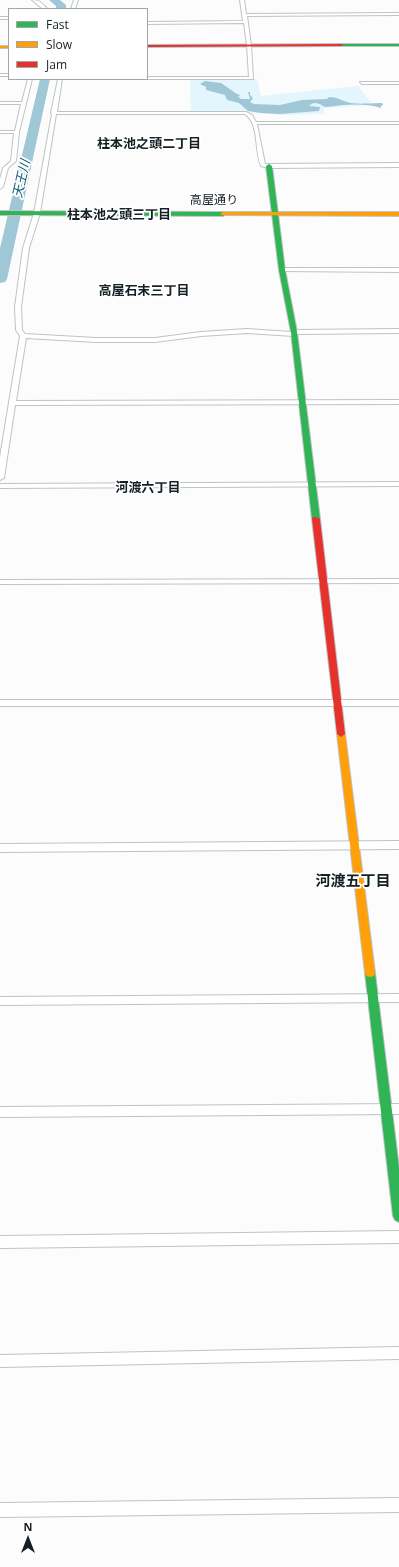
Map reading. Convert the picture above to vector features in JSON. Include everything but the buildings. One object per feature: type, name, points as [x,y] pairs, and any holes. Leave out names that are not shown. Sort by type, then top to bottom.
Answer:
[{"type":"street","points":[[34,0],[44,8]]},
{"type":"street","points":[[148,78],[251,78],[246,22],[242,0]]},
{"type":"street","points":[[244,15],[399,14]]},
{"type":"street","points":[[148,22],[246,22]]},
{"type":"street","points":[[148,46],[399,45]]},
{"type":"street","points":[[0,187],[6,168],[13,161],[17,132],[30,80]]},
{"type":"street","points":[[0,478],[23,336],[19,330],[18,307],[26,248],[60,80]]},
{"type":"street","points":[[362,83],[399,83]]},
{"type":"street","points":[[0,103],[24,103]]},
{"type":"street","points":[[53,113],[245,112],[250,114],[256,124],[259,158],[263,165],[399,165]]},
{"type":"street","points":[[256,124],[399,123]]},
{"type":"street","points":[[0,132],[17,132]]},
{"type":"street","points":[[269,166],[282,270],[294,333],[303,403],[372,998],[399,1216]]},
{"type":"street","points":[[0,168],[6,168]]},
{"type":"street","name":"高屋通り","points":[[2,213],[399,214]]},
{"type":"street","points":[[282,270],[399,270]]},
{"type":"street","points":[[23,336],[96,340],[155,340],[201,334],[247,331],[294,333],[399,331]]},
{"type":"street","points":[[12,403],[399,402]]},
{"type":"street","points":[[0,486],[399,484]]},
{"type":"street","points":[[0,582],[399,582]]},
{"type":"street","points":[[0,703],[399,702]]},
{"type":"street","points":[[0,848],[399,845]]},
{"type":"street","points":[[0,1001],[399,998]]},
{"type":"street","points":[[0,1112],[399,1109]]},
{"type":"street","points":[[0,1242],[399,1237]]},
{"type":"street","points":[[0,1361],[399,1354]]},
{"type":"street","points":[[0,1510],[399,1505]]},
{"type":"shaded area","points":[[190,79],[257,79],[261,96],[358,86],[371,105],[324,108],[324,114],[281,115],[243,112],[191,112]]},
{"type":"water","points":[[205,81],[221,83],[237,94],[241,95],[238,96],[241,99],[250,99],[248,92],[250,92],[250,95],[253,98],[250,102],[254,104],[280,105],[302,100],[327,99],[329,97],[350,103],[382,103],[383,105],[381,108],[360,105],[325,107],[313,103],[309,106],[320,107],[319,111],[280,114],[261,113],[248,111],[239,103],[227,100],[225,95],[206,90],[206,87],[200,84]]},
{"type":"waterway","name":"天王川","points":[[54,0],[61,5],[61,8]]},
{"type":"waterway","name":"天王川","points":[[0,279],[45,80]]},
{"type":"traffic: fast","points":[[341,45],[399,45]]},
{"type":"traffic: fast","points":[[269,166],[282,270],[294,332],[316,519]]},
{"type":"traffic: fast","points":[[0,213],[223,214]]},
{"type":"traffic: fast","points":[[370,973],[399,1216]]},
{"type":"traffic: slow","points":[[0,47],[8,47]]},
{"type":"traffic: slow","points":[[223,214],[399,214]]},
{"type":"traffic: slow","points":[[341,734],[370,973]]},
{"type":"traffic: jam","points":[[148,46],[341,45]]},
{"type":"traffic: jam","points":[[316,519],[341,734]]},
{"type":"district","name":"柱本池之頭二丁目","points":[[149,144]]},
{"type":"district","name":"柱本池之頭三丁目","points":[[119,215]]},
{"type":"district","name":"高屋石末三丁目","points":[[144,291]]},
{"type":"district","name":"河渡六丁目","points":[[148,488]]},
{"type":"district","name":"河渡五丁目","points":[[353,882]]}]
